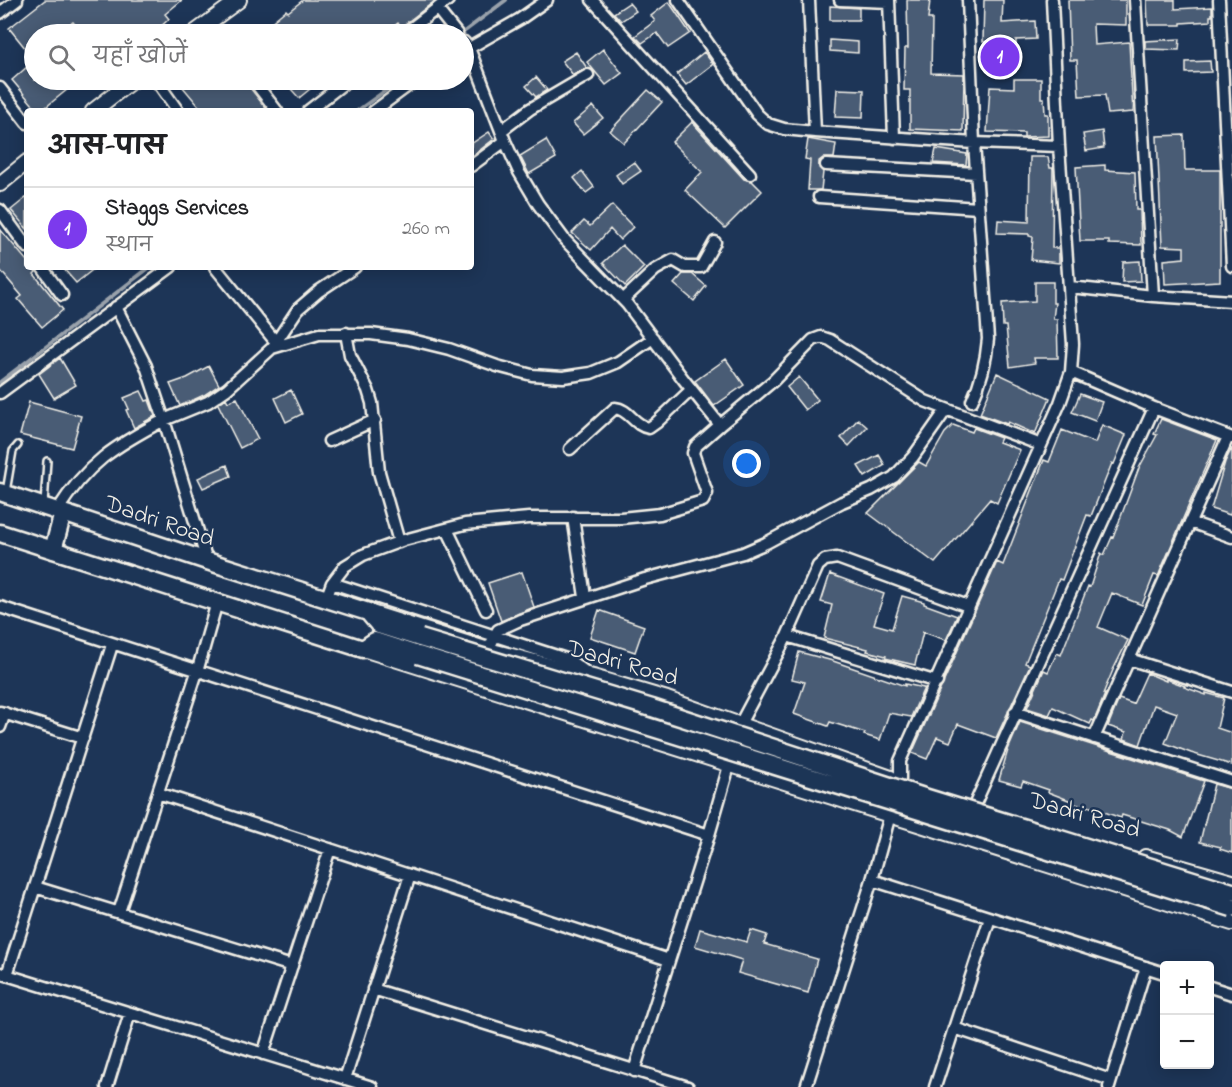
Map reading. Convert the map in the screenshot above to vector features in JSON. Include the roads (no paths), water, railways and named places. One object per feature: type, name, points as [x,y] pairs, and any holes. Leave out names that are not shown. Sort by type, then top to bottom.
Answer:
[{"type":"main road","name":"Dadri Road","points":[[3,493],[368,612]]},
{"type":"main road","points":[[53,550],[55,510]]},
{"type":"main road","points":[[0,533],[363,648],[375,641],[419,646],[652,708],[921,796],[1232,892]]},
{"type":"main road","points":[[368,612],[379,626],[419,646],[1232,908]]},
{"type":"street","points":[[0,13],[17,0]]},
{"type":"street","points":[[206,24],[239,0]]},
{"type":"street","points":[[417,24],[447,0]]},
{"type":"street","points":[[474,42],[520,19],[547,0]]},
{"type":"street","points":[[592,0],[750,174]]},
{"type":"street","points":[[678,0],[757,114],[768,124],[784,129],[894,138],[1059,146]]},
{"type":"street","points":[[809,0],[815,132]]},
{"type":"street","points":[[840,0],[889,1],[894,138]]},
{"type":"street","points":[[968,0],[974,143],[988,339],[987,361],[982,380],[972,401]]},
{"type":"street","points":[[900,781],[900,761],[937,682],[1071,372],[1073,344],[1059,146],[1052,0]]},
{"type":"street","points":[[1134,0],[1153,296]]},
{"type":"street","points":[[1219,0],[1226,33],[1232,266]]},
{"type":"street","points":[[436,9],[449,24]]},
{"type":"street","points":[[474,68],[519,172],[538,204],[564,239],[623,300],[720,425]]},
{"type":"street","points":[[474,163],[530,109],[588,75]]},
{"type":"street","points":[[0,88],[24,119]]},
{"type":"street","points":[[97,108],[120,90]]},
{"type":"street","points":[[163,90],[176,108]]},
{"type":"street","points":[[261,90],[275,108]]},
{"type":"street","points":[[312,108],[335,90]]},
{"type":"street","points":[[378,108],[402,90]]},
{"type":"street","points":[[0,184],[24,164]]},
{"type":"street","points":[[826,165],[976,173]]},
{"type":"street","points":[[819,197],[978,208]]},
{"type":"street","points":[[0,210],[24,243]]},
{"type":"street","points":[[623,300],[655,270],[673,260],[685,267],[701,267],[715,242]]},
{"type":"street","points":[[44,270],[62,295]]},
{"type":"street","points":[[0,393],[167,270]]},
{"type":"street","points":[[217,270],[274,345]]},
{"type":"street","points":[[55,510],[87,471],[109,451],[164,420],[208,402],[227,389],[274,345],[298,309],[319,291],[350,270]]},
{"type":"street","points":[[1070,287],[1153,296],[1232,301]]},
{"type":"street","points":[[116,307],[146,366],[207,561]]},
{"type":"street","points":[[346,333],[350,355],[370,396],[375,420],[379,472],[399,542]]},
{"type":"street","points":[[274,345],[319,334],[371,334],[408,339],[449,349],[497,366],[532,375],[563,377],[591,373],[618,362],[653,338]]},
{"type":"street","points":[[326,599],[332,583],[345,566],[363,555],[399,542],[465,524],[529,518],[621,518],[660,514],[703,501],[707,493],[694,460],[695,447],[773,381],[813,340],[821,337],[830,340],[902,388],[946,410],[1041,445]]},
{"type":"street","points":[[1071,372],[1230,438],[1094,738]]},
{"type":"street","points":[[570,449],[615,408],[622,409],[642,427],[649,428],[691,390]]},
{"type":"street","points":[[974,806],[1154,408]]},
{"type":"street","points":[[488,650],[495,634],[501,628],[520,620],[585,597],[678,569],[743,553],[842,502],[871,490],[894,477],[946,410]]},
{"type":"street","points":[[329,441],[375,420]]},
{"type":"street","points":[[573,517],[585,597]]},
{"type":"street","points":[[1190,522],[1232,537]]},
{"type":"street","points":[[447,529],[486,610]]},
{"type":"street","points":[[634,1071],[709,836],[740,724],[788,636],[818,566],[825,560],[837,558],[968,606]]},
{"type":"street","points":[[332,583],[495,634],[569,660],[593,677]]},
{"type":"street","points":[[119,912],[197,672],[217,602]]},
{"type":"street","points":[[0,607],[709,836]]},
{"type":"street","name":"Dadri Road","points":[[368,612],[488,650],[632,689],[740,724],[974,806],[1232,882]]},
{"type":"street","points":[[788,636],[937,682]]},
{"type":"street","points":[[112,645],[35,886],[4,974],[372,1087]]},
{"type":"street","points":[[363,648],[1232,923]]},
{"type":"street","points":[[1129,659],[1232,692]]},
{"type":"street","points":[[623,731],[632,689]]},
{"type":"street","points":[[1016,712],[1232,782]]},
{"type":"street","points":[[0,728],[2,713],[82,738]]},
{"type":"street","points":[[158,793],[669,960]]},
{"type":"street","points":[[806,1087],[872,880],[890,815]]},
{"type":"street","points":[[263,1054],[330,849]]},
{"type":"street","points":[[1184,908],[1197,872]]},
{"type":"street","points":[[345,1079],[410,875]]},
{"type":"street","points":[[872,880],[1160,972]]},
{"type":"street","points":[[35,886],[292,966]]},
{"type":"street","points":[[935,1087],[990,918]]},
{"type":"street","points":[[954,1028],[1110,1083],[1146,968]]},
{"type":"street","points":[[373,989],[688,1087]]},
{"type":"street","points":[[1214,989],[1232,994]]},
{"type":"street","points":[[107,1087],[130,1013]]},
{"type":"lane","points":[[3,493],[13,451],[18,445]]},
{"type":"lane","points":[[47,461],[55,510]]},
{"type":"waterway","points":[[474,24],[506,0]]},
{"type":"waterway","points":[[361,108],[386,90]]},
{"type":"waterway","points":[[0,382],[146,270]]},
{"type":"place","name":"Staggs Services","points":[[1000,57]]}]
